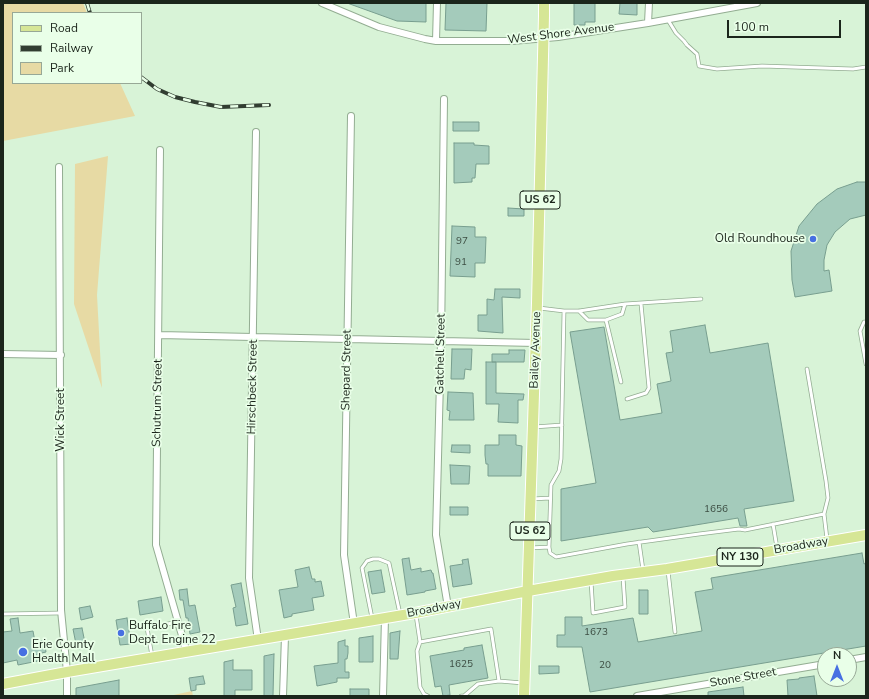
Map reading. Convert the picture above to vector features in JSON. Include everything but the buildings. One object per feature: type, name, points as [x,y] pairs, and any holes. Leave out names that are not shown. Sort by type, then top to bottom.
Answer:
[{"type":"main road","name":"Bailey Avenue","points":[[524,696],[536,343],[544,3]]},
{"type":"main road","name":"Broadway","points":[[3,684],[401,616],[591,580],[667,569],[866,535]]},
{"type":"street","name":"West Shore Avenue","points":[[322,3],[335,6],[379,27],[402,34],[436,41],[512,41],[558,37],[648,23],[754,3]]},
{"type":"street","points":[[436,41],[437,3]]},
{"type":"street","points":[[648,23],[649,3]]},
{"type":"street","name":"Gatchell Street","points":[[444,100],[441,342],[436,535],[448,607]]},
{"type":"street","name":"Shepard Street","points":[[351,116],[344,555],[354,624]]},
{"type":"street","name":"Hirschbeck Street","points":[[256,132],[254,338],[249,578],[258,640]]},
{"type":"street","name":"Schutrum Street","points":[[160,150],[156,545],[187,653]]},
{"type":"street","name":"Wick Street","points":[[59,168],[61,613],[67,672],[67,696]]},
{"type":"street","points":[[159,335],[536,343]]},
{"type":"street","points":[[3,354],[61,355]]},
{"type":"street","points":[[383,696],[385,618]]},
{"type":"street","points":[[283,696],[285,636]]},
{"type":"street","name":"Stone Street","points":[[636,696],[817,665]]},
{"type":"lane","points":[[668,19],[676,33],[697,54],[699,66],[717,69],[762,66],[853,69],[866,67]]},
{"type":"lane","points":[[537,308],[579,311],[625,304],[701,299]]},
{"type":"lane","points":[[579,311],[588,320],[606,320],[622,314],[625,304]]},
{"type":"lane","points":[[626,399],[646,393],[649,388],[641,304]]},
{"type":"lane","points":[[564,311],[561,463],[559,471],[551,485],[550,553],[556,557],[639,542],[712,532],[739,529],[745,530],[824,514]]},
{"type":"lane","points":[[606,320],[621,382]]},
{"type":"lane","points":[[866,322],[864,322],[860,331],[866,364]]},
{"type":"lane","points":[[807,370],[828,498],[824,514],[827,542]]},
{"type":"lane","points":[[533,427],[562,425]]},
{"type":"lane","points":[[531,499],[550,498]]},
{"type":"lane","points":[[773,524],[777,550]]},
{"type":"lane","points":[[639,542],[644,572]]},
{"type":"lane","points":[[529,548],[549,548]]},
{"type":"lane","points":[[372,621],[362,568],[367,561],[373,559],[379,559],[389,563],[401,616]]},
{"type":"lane","points":[[667,569],[675,632]]},
{"type":"lane","points":[[591,580],[593,613],[625,607],[622,575]]},
{"type":"lane","points":[[3,614],[61,613]]},
{"type":"lane","points":[[415,613],[420,642],[417,651],[420,687],[424,694],[428,696]]},
{"type":"lane","points":[[153,658],[147,628],[178,622]]},
{"type":"lane","points":[[420,642],[491,629],[499,681]]},
{"type":"lane","points":[[461,696],[464,696],[478,684],[499,681],[525,683]]},
{"type":"green space","points":[[3,3],[83,3],[87,12],[12,12],[12,84],[120,84],[135,116],[3,141]]},
{"type":"green space","points":[[108,156],[97,295],[102,388],[74,304],[75,164]]},
{"type":"green space","points":[[192,691],[193,696],[169,696]]},
{"type":"railway","points":[[87,3],[90,12]]},
{"type":"railway","points":[[142,78],[157,89],[175,97],[195,102],[221,107],[269,105]]},
{"type":"place","name":"Old Roundhouse","points":[[813,239]]},
{"type":"place","name":"Buffalo Fire Dept. Engine 22","points":[[121,633]]},
{"type":"place","name":"Erie County Health Mall","points":[[23,652]]}]
